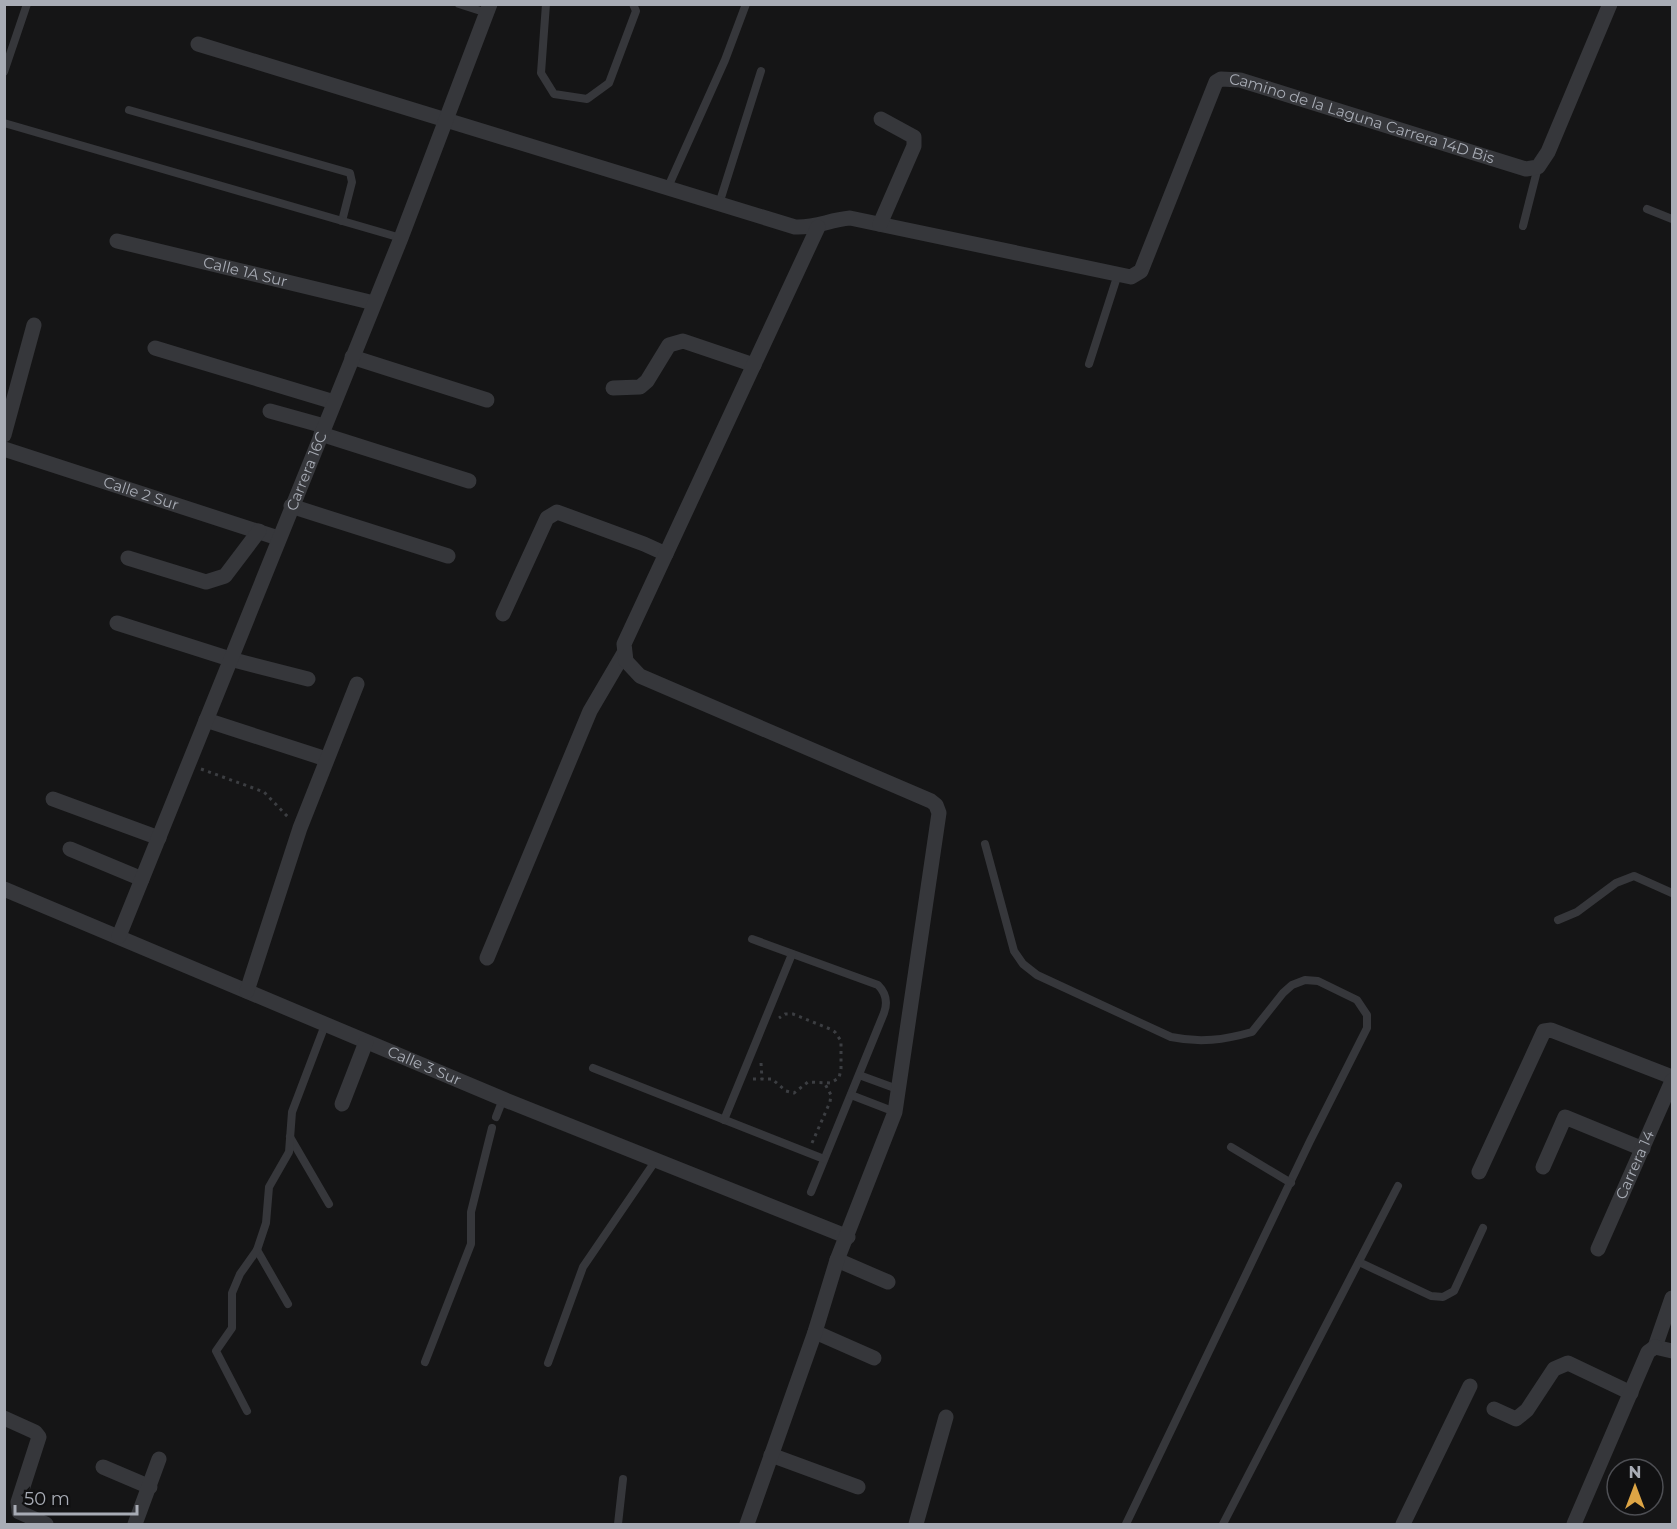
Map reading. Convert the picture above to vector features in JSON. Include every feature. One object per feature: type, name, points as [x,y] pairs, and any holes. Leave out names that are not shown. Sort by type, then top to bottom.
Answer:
[{"type":"street","points":[[1538,167],[1548,152],[1610,4]]},
{"type":"street","name":"Carrera 16C","points":[[119,936],[401,238],[488,9]]},
{"type":"street","points":[[198,44],[795,227],[818,227],[837,219],[850,218],[1118,274]]},
{"type":"street","name":"Camino de la Laguna Carrera 14D Bis","points":[[1118,274],[1131,277],[1141,271],[1213,86],[1221,79],[1240,81],[1526,169],[1538,167]]},
{"type":"street","points":[[880,224],[914,146],[914,136],[881,119]]},
{"type":"street","points":[[747,1524],[837,1260],[848,1237],[895,1112],[939,813],[936,805],[931,801],[640,676],[626,661],[624,644],[818,227]]},
{"type":"street","name":"Calle 1A Sur","points":[[117,241],[374,303]]},
{"type":"street","points":[[4,435],[34,325]]},
{"type":"street","points":[[613,388],[640,387],[647,381],[669,345],[683,341],[754,365]]},
{"type":"street","points":[[155,348],[334,402]]},
{"type":"street","points":[[352,357],[487,400]]},
{"type":"street","points":[[270,411],[469,481]]},
{"type":"street","name":"Calle 2 Sur","points":[[4,449],[278,538]]},
{"type":"street","points":[[291,506],[448,556]]},
{"type":"street","points":[[503,614],[547,518],[557,512],[666,554]]},
{"type":"street","points":[[128,558],[206,582],[225,576],[259,531]]},
{"type":"street","points":[[117,623],[230,659],[308,680]]},
{"type":"street","points":[[487,958],[590,711],[624,653]]},
{"type":"street","points":[[247,991],[300,828],[357,684]]},
{"type":"street","points":[[206,720],[326,759]]},
{"type":"street","points":[[53,799],[159,838]]},
{"type":"street","points":[[70,849],[142,879]]},
{"type":"street","name":"Calle 3 Sur","points":[[4,889],[503,1099],[848,1237]]},
{"type":"street","points":[[1479,1172],[1544,1031],[1551,1030],[1672,1079]]},
{"type":"street","points":[[342,1104],[366,1042]]},
{"type":"street","name":"Carrera 14","points":[[1598,1249],[1672,1079]]},
{"type":"street","points":[[1543,1167],[1565,1117],[1643,1149]]},
{"type":"street","points":[[837,1260],[888,1282]]},
{"type":"street","points":[[1574,1524],[1648,1352],[1655,1347],[1672,1299]]},
{"type":"street","points":[[814,1332],[874,1358]]},
{"type":"street","points":[[1655,1347],[1672,1351]]},
{"type":"street","points":[[1494,1408],[1516,1419],[1527,1410],[1554,1370],[1568,1363],[1631,1393]]},
{"type":"street","points":[[1403,1524],[1470,1386]]},
{"type":"street","points":[[916,1524],[946,1417]]},
{"type":"street","points":[[4,1418],[35,1432],[39,1437],[18,1502],[19,1512],[46,1524]]},
{"type":"street","points":[[771,1455],[858,1487]]},
{"type":"street","points":[[135,1524],[159,1459]]},
{"type":"street","points":[[103,1467],[150,1487]]},
{"type":"lane","points":[[4,72],[27,4]]},
{"type":"lane","points":[[459,4],[488,9]]},
{"type":"lane","points":[[546,4],[541,73],[554,94],[587,99],[609,83],[636,11],[633,4]]},
{"type":"lane","points":[[668,187],[725,60],[746,4]]},
{"type":"lane","points":[[719,204],[761,71]]},
{"type":"lane","points":[[129,110],[350,173],[352,182],[342,221]]},
{"type":"lane","points":[[4,123],[401,238]]},
{"type":"lane","points":[[1523,226],[1538,167]]},
{"type":"lane","points":[[1647,209],[1672,219]]},
{"type":"lane","points":[[1089,363],[1118,274]]},
{"type":"lane","points":[[985,844],[1014,951],[1023,964],[1037,975],[1171,1037],[1188,1041],[1208,1041],[1227,1039],[1252,1032],[1283,993],[1292,985],[1305,980],[1318,981],[1357,1000],[1367,1015],[1367,1028],[1126,1524]]},
{"type":"lane","points":[[1558,920],[1577,912],[1616,883],[1634,876],[1672,892]]},
{"type":"lane","points":[[752,939],[878,985],[887,1000],[811,1192]]},
{"type":"lane","points":[[724,1120],[792,954]]},
{"type":"lane","points":[[247,1411],[216,1351],[232,1328],[232,1293],[240,1274],[257,1250],[266,1223],[269,1187],[290,1152],[292,1112],[325,1025]]},
{"type":"lane","points":[[593,1068],[824,1159]]},
{"type":"lane","points":[[859,1075],[900,1090]]},
{"type":"lane","points":[[851,1095],[895,1112]]},
{"type":"lane","points":[[496,1117],[503,1099]]},
{"type":"lane","points":[[425,1362],[471,1244],[471,1212],[492,1128]]},
{"type":"lane","points":[[290,1135],[329,1204]]},
{"type":"lane","points":[[1231,1147],[1291,1183]]},
{"type":"lane","points":[[548,1363],[583,1266],[656,1160]]},
{"type":"lane","points":[[1223,1524],[1398,1186]]},
{"type":"lane","points":[[1359,1262],[1431,1296],[1443,1297],[1454,1290],[1483,1228]]},
{"type":"lane","points":[[257,1250],[288,1304]]},
{"type":"lane","points":[[618,1524],[622,1479]]},
{"type":"path","points":[[188,764],[264,792],[300,828]]},
{"type":"path","points":[[742,1079],[772,1079],[791,1093],[797,1092],[808,1082],[825,1084],[835,1082],[841,1074],[842,1047],[839,1036],[830,1029],[793,1014],[781,1016],[776,1022]]},
{"type":"path","points":[[761,1061],[762,1079]]},
{"type":"path","points":[[808,1152],[830,1102],[831,1095],[825,1084]]}]
